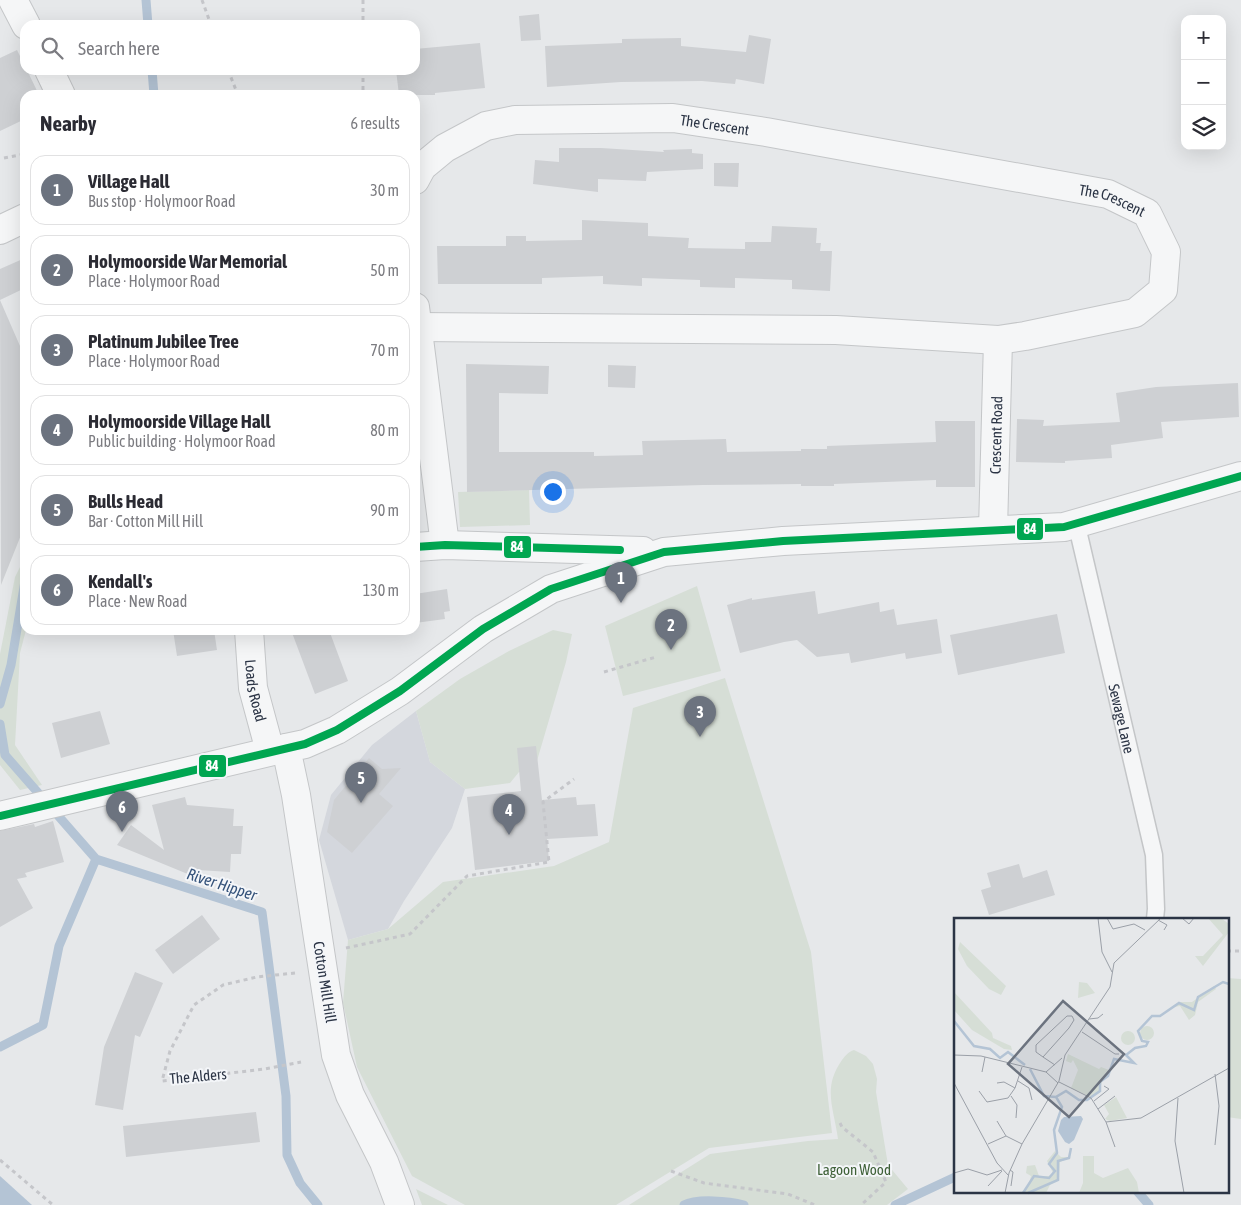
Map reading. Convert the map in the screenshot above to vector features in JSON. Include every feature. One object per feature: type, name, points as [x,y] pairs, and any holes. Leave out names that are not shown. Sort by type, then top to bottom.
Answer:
[{"type":"street","points":[[13,0],[23,20]]},
{"type":"street","points":[[51,75],[58,90]]},
{"type":"street","name":"The Crescent","points":[[420,171],[444,148],[486,126],[515,120],[673,118],[766,132],[1108,194],[1147,213],[1166,252],[1163,290],[1135,313],[998,340],[836,330],[420,317]]},
{"type":"street","points":[[0,230],[20,220]]},
{"type":"street","name":"Crescent Road","points":[[993,530],[998,340]]},
{"type":"street","points":[[420,348],[445,545]]},
{"type":"street","points":[[420,547],[445,545],[664,552],[783,541],[1064,527],[1241,476]]},
{"type":"street","points":[[0,816],[305,744],[337,730],[400,691],[483,629],[551,588],[664,552]]},
{"type":"street","name":"Loads Road","points":[[248,635],[253,688],[278,750]]},
{"type":"street","name":"Cotton Mill Hill","points":[[278,750],[297,804],[336,1055],[350,1095],[384,1162],[400,1205]]},
{"type":"lane","name":"Sewage Lane","points":[[1076,522],[1154,855],[1156,909],[1154,918]]},
{"type":"path","points":[[202,0],[209,20]]},
{"type":"path","points":[[363,0],[363,20]]},
{"type":"path","points":[[230,75],[236,90]]},
{"type":"path","points":[[363,75],[363,90]]},
{"type":"path","points":[[4,158],[20,155]]},
{"type":"path","points":[[604,672],[656,657]]},
{"type":"path","points":[[321,954],[410,934],[467,876],[549,862],[543,802],[574,778]]},
{"type":"path","points":[[1228,951],[1241,951]]},
{"type":"path","name":"The Alders","points":[[265,1069],[162,1081],[170,1051],[194,1004],[223,985],[257,977],[289,973]]},
{"type":"path","points":[[265,1069],[336,1055]]},
{"type":"path","points":[[265,1069],[301,1062]]},
{"type":"path","points":[[840,1123],[842,1128],[873,1152],[886,1182],[861,1205]]},
{"type":"path","points":[[0,1160],[54,1205]]},
{"type":"path","points":[[671,1171],[704,1183],[788,1194],[815,1205]]},
{"type":"shaded area","points":[[416,711],[430,762],[465,789],[452,828],[388,929],[348,940],[319,840],[331,795],[372,745]]},
{"type":"green space","points":[[529,490],[530,525],[460,527],[458,492]]},
{"type":"green space","points":[[20,567],[20,635],[25,635],[20,653],[15,745],[42,785],[20,790],[0,765],[0,654],[15,577]]},
{"type":"green space","points":[[697,586],[721,671],[623,696],[605,626]]},
{"type":"green space","points":[[553,630],[572,634],[566,662],[534,771],[519,772],[510,783],[465,789],[430,762],[416,711],[460,679],[509,651]]},
{"type":"green space","points":[[725,678],[811,952],[832,1133],[709,1148],[616,1205],[465,1205],[412,1176],[357,1067],[343,1003],[348,940],[388,929],[443,882],[554,866],[609,842],[633,708]]},
{"type":"green space","points":[[1228,978],[1241,979],[1241,1119],[1228,1117]]},
{"type":"green space","name":"Lagoon Wood","points":[[854,1050],[866,1056],[873,1064],[877,1079],[876,1092],[888,1165],[908,1189],[887,1205],[629,1205],[710,1154],[808,1141],[838,1139],[832,1108],[832,1080],[842,1060]]},
{"type":"green space","points":[[416,1189],[448,1205],[422,1205]]},
{"type":"water","points":[[0,1176],[32,1205],[0,1205]]},
{"type":"building","points":[[539,14],[541,40],[521,41],[519,16]]},
{"type":"building","points":[[749,35],[771,39],[764,84],[736,79],[735,84],[702,81],[621,82],[547,87],[545,46],[622,43],[622,39],[681,38],[681,46],[746,52]]},
{"type":"building","points":[[480,43],[485,88],[435,93],[435,95],[420,95],[420,90],[398,90],[397,75],[420,75],[420,49]]},
{"type":"building","points":[[17,50],[20,56],[20,75],[29,75],[37,90],[20,90],[20,121],[0,131],[0,58]]},
{"type":"building","points":[[559,148],[601,148],[664,152],[663,150],[692,149],[692,153],[703,154],[703,169],[647,172],[646,181],[598,179],[598,192],[533,184],[535,160],[559,162]]},
{"type":"building","points":[[714,163],[739,163],[738,187],[714,186]]},
{"type":"building","points":[[582,220],[648,223],[648,236],[689,238],[688,248],[745,249],[745,242],[771,242],[772,226],[817,228],[816,243],[821,243],[820,251],[832,251],[830,291],[792,289],[792,280],[735,278],[735,288],[700,287],[700,280],[642,278],[642,286],[603,284],[603,276],[542,278],[542,284],[438,284],[437,246],[506,246],[506,236],[526,236],[526,241],[582,240]]},
{"type":"building","points":[[20,260],[20,290],[0,300],[0,269]]},
{"type":"building","points":[[0,300],[20,346],[20,538],[1,585]]},
{"type":"building","points":[[466,364],[549,366],[548,394],[499,393],[499,452],[594,452],[594,456],[643,455],[642,441],[726,439],[727,452],[801,451],[801,449],[827,449],[827,446],[936,442],[935,421],[975,421],[975,487],[936,487],[936,480],[834,484],[834,486],[801,486],[801,484],[703,485],[467,492]]},
{"type":"building","points":[[608,365],[636,366],[635,388],[608,387]]},
{"type":"building","points":[[1238,383],[1239,417],[1161,422],[1163,438],[1111,445],[1112,458],[1065,461],[1065,463],[1016,462],[1017,419],[1044,420],[1043,426],[1120,422],[1116,393],[1156,387]]},
{"type":"building","points":[[447,589],[450,611],[444,612],[445,619],[420,622],[420,593]]},
{"type":"building","points":[[815,591],[818,614],[879,602],[880,612],[894,609],[897,625],[937,619],[942,653],[906,659],[905,653],[851,663],[849,653],[817,657],[797,640],[740,653],[727,605],[752,598],[752,600]]},
{"type":"building","points":[[1057,614],[1065,653],[958,675],[950,635]]},
{"type":"building","points":[[174,635],[215,635],[217,650],[177,656]]},
{"type":"building","points":[[293,635],[331,635],[348,681],[315,694]]},
{"type":"building","points":[[100,711],[110,744],[61,758],[52,723]]},
{"type":"building","points":[[536,746],[542,800],[576,797],[577,805],[595,804],[598,836],[547,839],[549,861],[475,870],[467,797],[521,791],[517,748]]},
{"type":"building","points":[[369,758],[382,769],[401,768],[379,794],[393,806],[352,853],[327,832],[334,800]]},
{"type":"building","points":[[185,797],[187,805],[234,809],[233,826],[243,826],[241,854],[231,854],[230,872],[198,870],[195,877],[117,845],[131,825],[164,850],[152,805]]},
{"type":"building","points":[[53,821],[64,862],[25,873],[27,877],[17,879],[33,908],[0,927],[0,831],[34,824],[35,827]]},
{"type":"building","points":[[1019,864],[1023,878],[1047,870],[1055,895],[989,915],[981,890],[991,887],[987,873]]},
{"type":"building","points":[[202,915],[220,939],[173,974],[155,950]]},
{"type":"building","points":[[135,972],[163,983],[140,1037],[135,1035],[123,1110],[95,1105],[104,1047]]},
{"type":"building","points":[[256,1112],[260,1142],[126,1157],[123,1126]]},
{"type":"waterway","points":[[146,0],[148,20]]},
{"type":"waterway","points":[[152,75],[154,90]]},
{"type":"waterway","points":[[0,704],[11,665],[20,611]]},
{"type":"waterway","points":[[0,724],[5,755],[96,859]]},
{"type":"waterway","name":"River Hipper","points":[[0,1047],[43,1025],[59,946],[96,859],[262,912],[286,1096],[287,1155],[300,1183],[318,1205]]},
{"type":"waterway","name":"River Hipper","points":[[895,1205],[954,1177]]},
{"type":"waterway","name":"River Hipper","points":[[1138,1192],[1149,1205]]},
{"type":"waterway","name":"River Hipper","points":[[684,1205],[697,1201],[722,1201],[744,1205]]},
{"type":"transit line","name":"84","points":[[0,816],[305,744],[337,730],[400,691],[483,629],[551,589],[664,552],[783,541],[1064,527],[1241,476]]},
{"type":"transit line","name":"84","points":[[420,547],[445,545],[620,550]]},
{"type":"place","name":"Village Hall","points":[[621,603]]},
{"type":"place","name":"Holymoorside War Memorial","points":[[671,650]]},
{"type":"place","name":"Platinum Jubilee Tree","points":[[700,737]]},
{"type":"place","name":"Bulls Head","points":[[361,803]]},
{"type":"place","name":"Kendall's","points":[[122,832]]},
{"type":"place","name":"Holymoorside Village Hall","points":[[509,835]]}]
